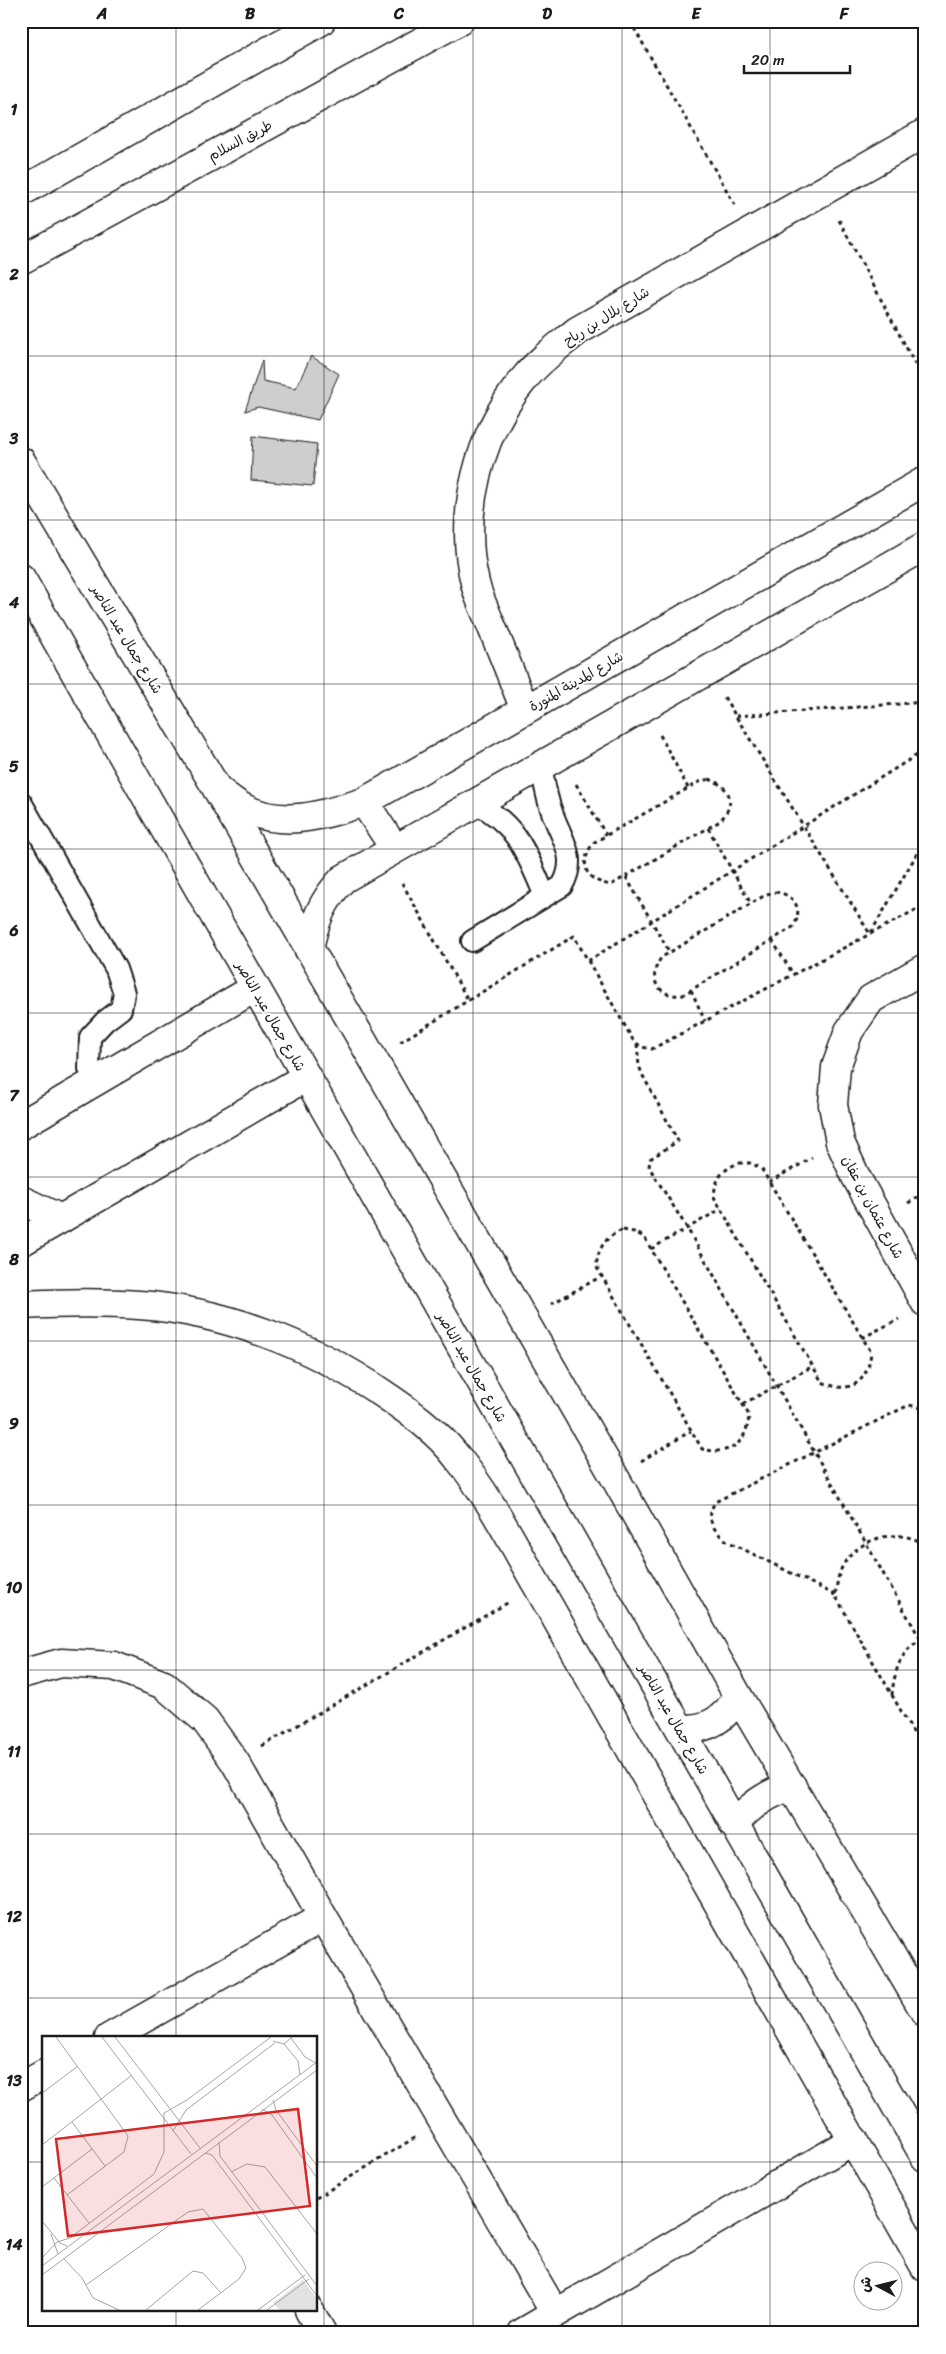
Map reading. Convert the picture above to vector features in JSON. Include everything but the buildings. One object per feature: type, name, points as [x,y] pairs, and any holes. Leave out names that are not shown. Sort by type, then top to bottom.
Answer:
[{"type":"street","points":[[21,192],[321,21]]},
{"type":"street","name":"طريق السلام","points":[[22,258],[459,21]]},
{"type":"street","name":"شارع بلال بن رباح","points":[[525,710],[475,584],[471,557],[470,512],[476,476],[487,441],[503,408],[524,379],[577,331],[925,133]]},
{"type":"street","name":"شارع جمال عبد الناصر","points":[[21,461],[217,789],[524,1319],[738,1696],[925,2012]]},
{"type":"street","name":"شارع المدينة المنورة","points":[[217,789],[242,808],[272,817],[304,819],[364,802],[925,481]]},
{"type":"street","points":[[309,950],[312,930],[329,894],[343,879],[925,546]]},
{"type":"street","name":"شارع جمال عبد الناصر","points":[[21,578],[925,2157]]},
{"type":"street","points":[[364,802],[391,852]]},
{"type":"street","name":"شارع عثمان بن عفان","points":[[925,968],[871,999],[849,1030],[836,1067],[833,1104],[840,1142],[856,1177],[925,1302]]},
{"type":"street","points":[[21,1125],[255,988]]},
{"type":"street","points":[[21,1242],[306,1077]]},
{"type":"street","points":[[21,1200],[61,1219]]},
{"type":"street","points":[[21,1305],[80,1302],[140,1305],[200,1314],[258,1330],[315,1354],[368,1384],[416,1416],[456,1456],[489,1503],[538,1585],[925,2267]]},
{"type":"street","points":[[21,1674],[61,1663],[114,1666],[164,1685],[205,1720],[235,1762],[323,1917],[555,2313]]},
{"type":"street","points":[[680,1729],[694,1730],[708,1726],[721,1719],[731,1709],[738,1696]]},
{"type":"street","points":[[734,1825],[743,1814],[760,1800],[778,1790],[792,1786]]},
{"type":"street","points":[[117,2036],[148,2028],[323,1917]]},
{"type":"street","points":[[21,2087],[42,2075]]},
{"type":"street","points":[[522,2333],[854,2140]]},
{"type":"street","points":[[310,2312],[322,2333]]},
{"type":"lane","points":[[472,941],[562,886],[567,876],[570,857],[552,812],[550,760]]},
{"type":"lane","points":[[21,802],[116,970],[124,993],[122,1009],[105,1021],[90,1037],[89,1069],[98,1081]]},
{"type":"lane","points":[[475,803],[497,816],[516,834],[545,896]]},
{"type":"path","points":[[630,21],[750,232]]},
{"type":"path","points":[[823,191],[925,383]]},
{"type":"path","points":[[708,670],[870,934]]},
{"type":"path","points":[[736,716],[925,702]]},
{"type":"path","points":[[645,706],[688,788]]},
{"type":"path","points":[[588,961],[925,750]]},
{"type":"path","points":[[550,760],[606,835]]},
{"type":"path","points":[[710,780],[720,783],[728,792],[730,802],[728,813],[720,821],[611,885],[596,882],[586,871],[585,856],[593,843],[688,788],[710,780]]},
{"type":"path","points":[[708,828],[751,904]]},
{"type":"path","points":[[870,934],[925,840]]},
{"type":"path","points":[[391,852],[468,1000]]},
{"type":"path","points":[[626,877],[670,953]]},
{"type":"path","points":[[775,892],[791,897],[796,904],[797,920],[793,927],[772,940],[683,995],[666,994],[655,981],[656,964],[662,957],[751,904],[775,892]]},
{"type":"path","points":[[637,1044],[652,1049],[925,905]]},
{"type":"path","points":[[373,1059],[574,936],[637,1044],[641,1071],[678,1141],[650,1159],[649,1167],[687,1228],[866,1544],[923,1639],[925,1647]]},
{"type":"path","points":[[772,940],[793,974]]},
{"type":"path","points":[[691,990],[706,1021]]},
{"type":"path","points":[[769,1182],[840,1142]]},
{"type":"path","points":[[739,1163],[750,1163],[761,1168],[769,1182],[871,1352],[870,1367],[862,1379],[850,1387],[835,1388],[822,1382],[714,1197],[714,1186],[719,1175],[728,1167],[739,1163]]},
{"type":"path","points":[[651,1249],[721,1209]]},
{"type":"path","points":[[623,1230],[634,1232],[644,1237],[651,1249],[749,1414],[748,1429],[740,1441],[729,1449],[716,1452],[702,1448],[596,1266],[598,1253],[603,1242],[612,1234],[623,1230]]},
{"type":"path","points":[[524,1319],[602,1276]]},
{"type":"path","points":[[862,1338],[901,1318]]},
{"type":"path","points":[[743,1404],[813,1366]]},
{"type":"path","points":[[925,1411],[922,1408],[909,1405],[715,1502],[709,1512],[711,1524],[717,1533],[727,1541],[835,1595],[925,1753]]},
{"type":"path","points":[[614,1476],[691,1431]]},
{"type":"path","points":[[920,1541],[925,1476]]},
{"type":"path","points":[[835,1595],[840,1572],[853,1552],[874,1539],[897,1536],[920,1541],[925,1545]]},
{"type":"path","points":[[235,1762],[538,1585]]},
{"type":"path","points":[[892,1696],[894,1673],[904,1654],[923,1639]]},
{"type":"path","points":[[318,2197],[443,2121]]}]
